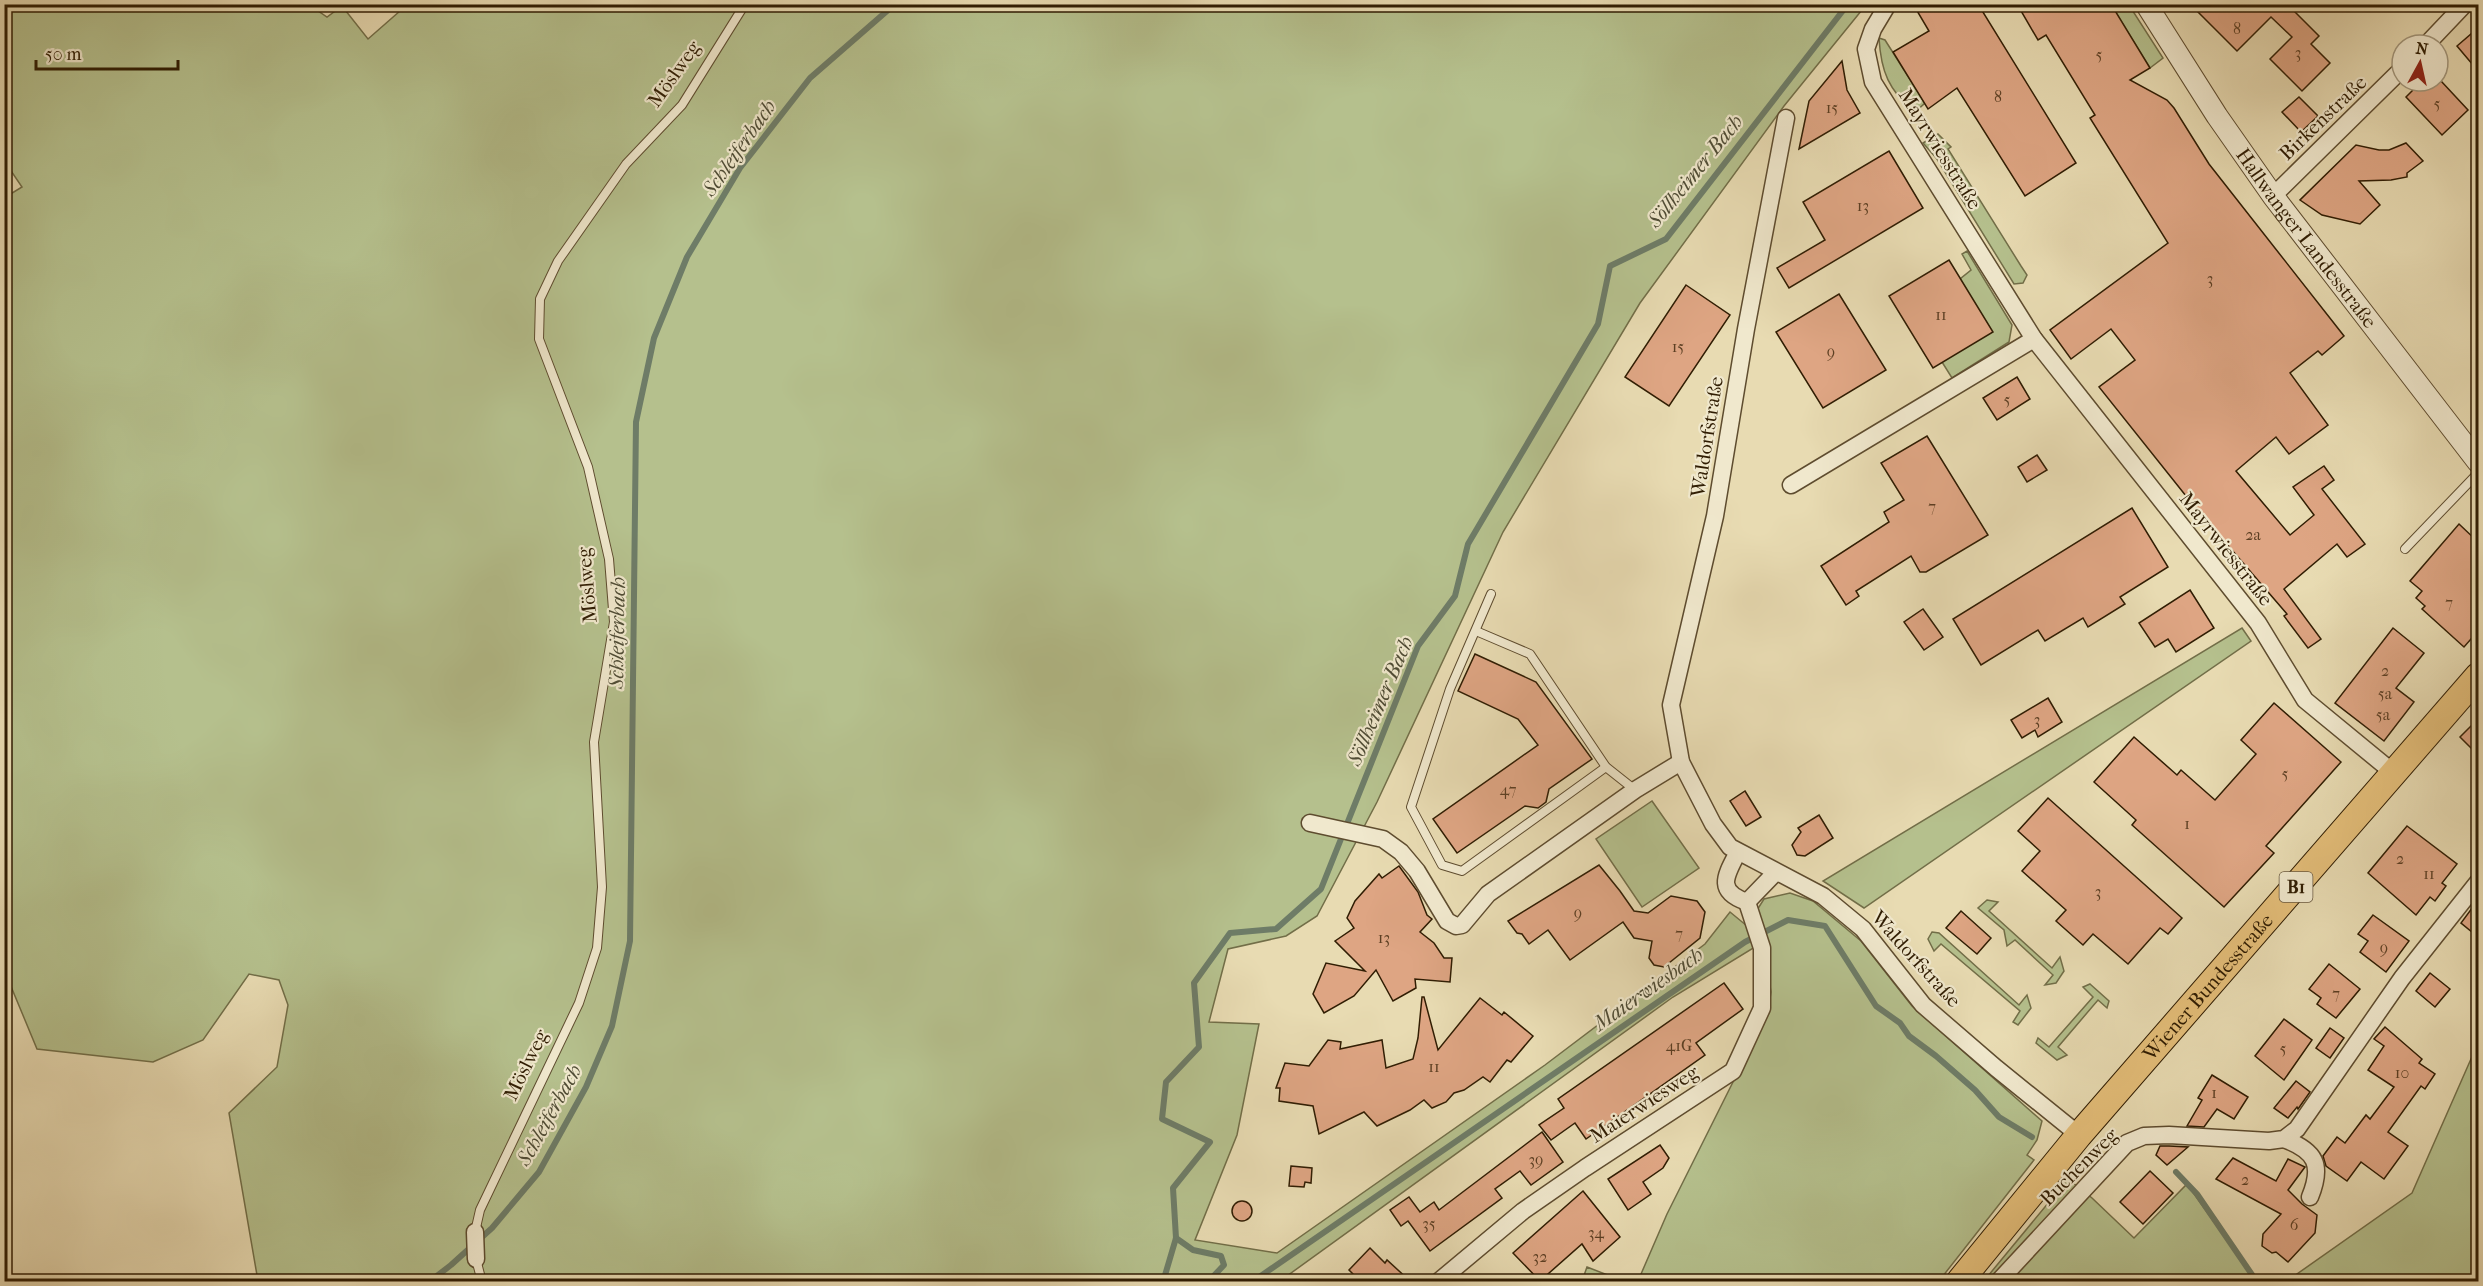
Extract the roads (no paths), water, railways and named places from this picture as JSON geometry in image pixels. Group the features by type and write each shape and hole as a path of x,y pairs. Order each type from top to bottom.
{"main road":[{"name":"Wiener Bundesstraße","path":"2079,1135 2478,676"},
{"name":"B1","path":"1959,1281 2079,1135"}],"street":[{"name":"Mayrwiesstraße","path":"1888,4 1873,29 1866,49 1873,82 2034,339 2258,623 2305,700 2395,774"},
{"name":"Hallwanger Landesstraße","path":"2146,4 2217,116 2273,196 2478,462"},
{"path":"2437,33 2465,4"},
{"name":"Birkenstraße","path":"2273,196 2390,81"},
{"name":"Waldorfstraße","path":"1786,118 1714,516 1671,705 1681,762 1713,824 1730,846 1823,896 1863,929 1923,1005 2079,1135"},
{"path":"1791,484 2034,339"},
{"path":"1316,824 1383,839 1401,852 1417,871 1447,921 1456,926 1462,925 1488,894 1635,790 1681,762"},
{"path":"1738,852 1727,873 1726,887 1733,897 1747,902 1776,872"},
{"path":"2284,1139 2297,1129 2402,978 2478,882"},
{"name":"Maierwiesweg","path":"1438,1281 1523,1211 1584,1168 1733,1071 1762,1008 1762,948 1747,902"},
{"name":"Buchenweg","path":"1998,1281 2127,1143 2144,1136 2169,1135 2269,1141 2284,1139 2301,1145 2311,1152 2318,1169 2317,1182 2310,1197"},
{"name":"Möslweg","path":"475,1232 476,1259"}],"lane":[{"name":"Möslweg","path":"475,1232 480,1210 579,1003 597,948 602,887 594,742 614,622 609,559 588,467 539,339 540,298 558,261 571,241 626,164 682,105 745,4"},
{"path":"2405,549 2478,473"},
{"path":"1491,594 1450,689 1411,807 1442,865 1462,871 1606,767"},
{"path":"1476,631 1530,654 1606,767 1635,790"},
{"name":"Möslweg","path":"476,1259 482,1281"}],"waterway":[{"name":"Schleiferbach","path":"429,1282 492,1228 539,1172 586,1087 612,1026 630,941 636,422 654,338 687,257 740,168 810,78 895,4"},
{"name":"Söllheimer Bach","path":"1163,1282 1176,1238 1173,1188 1210,1142 1162,1119 1166,1082 1199,1047 1194,983 1230,933 1276,929 1321,889 1418,646 1455,596 1468,544 1598,324 1610,266 1666,239 1848,4"},
{"name":"Maierwiesbach","path":"1252,1282 1745,942 1788,920 1825,926 1876,1006 1900,1023 1909,1036 1975,1090 1999,1117 2032,1137"},
{"path":"2176,1172 2197,1194 2257,1282"},
{"name":"Söllheimer Bach","path":"1176,1238 1193,1250 1221,1256 1224,1265 1208,1282"}]}
